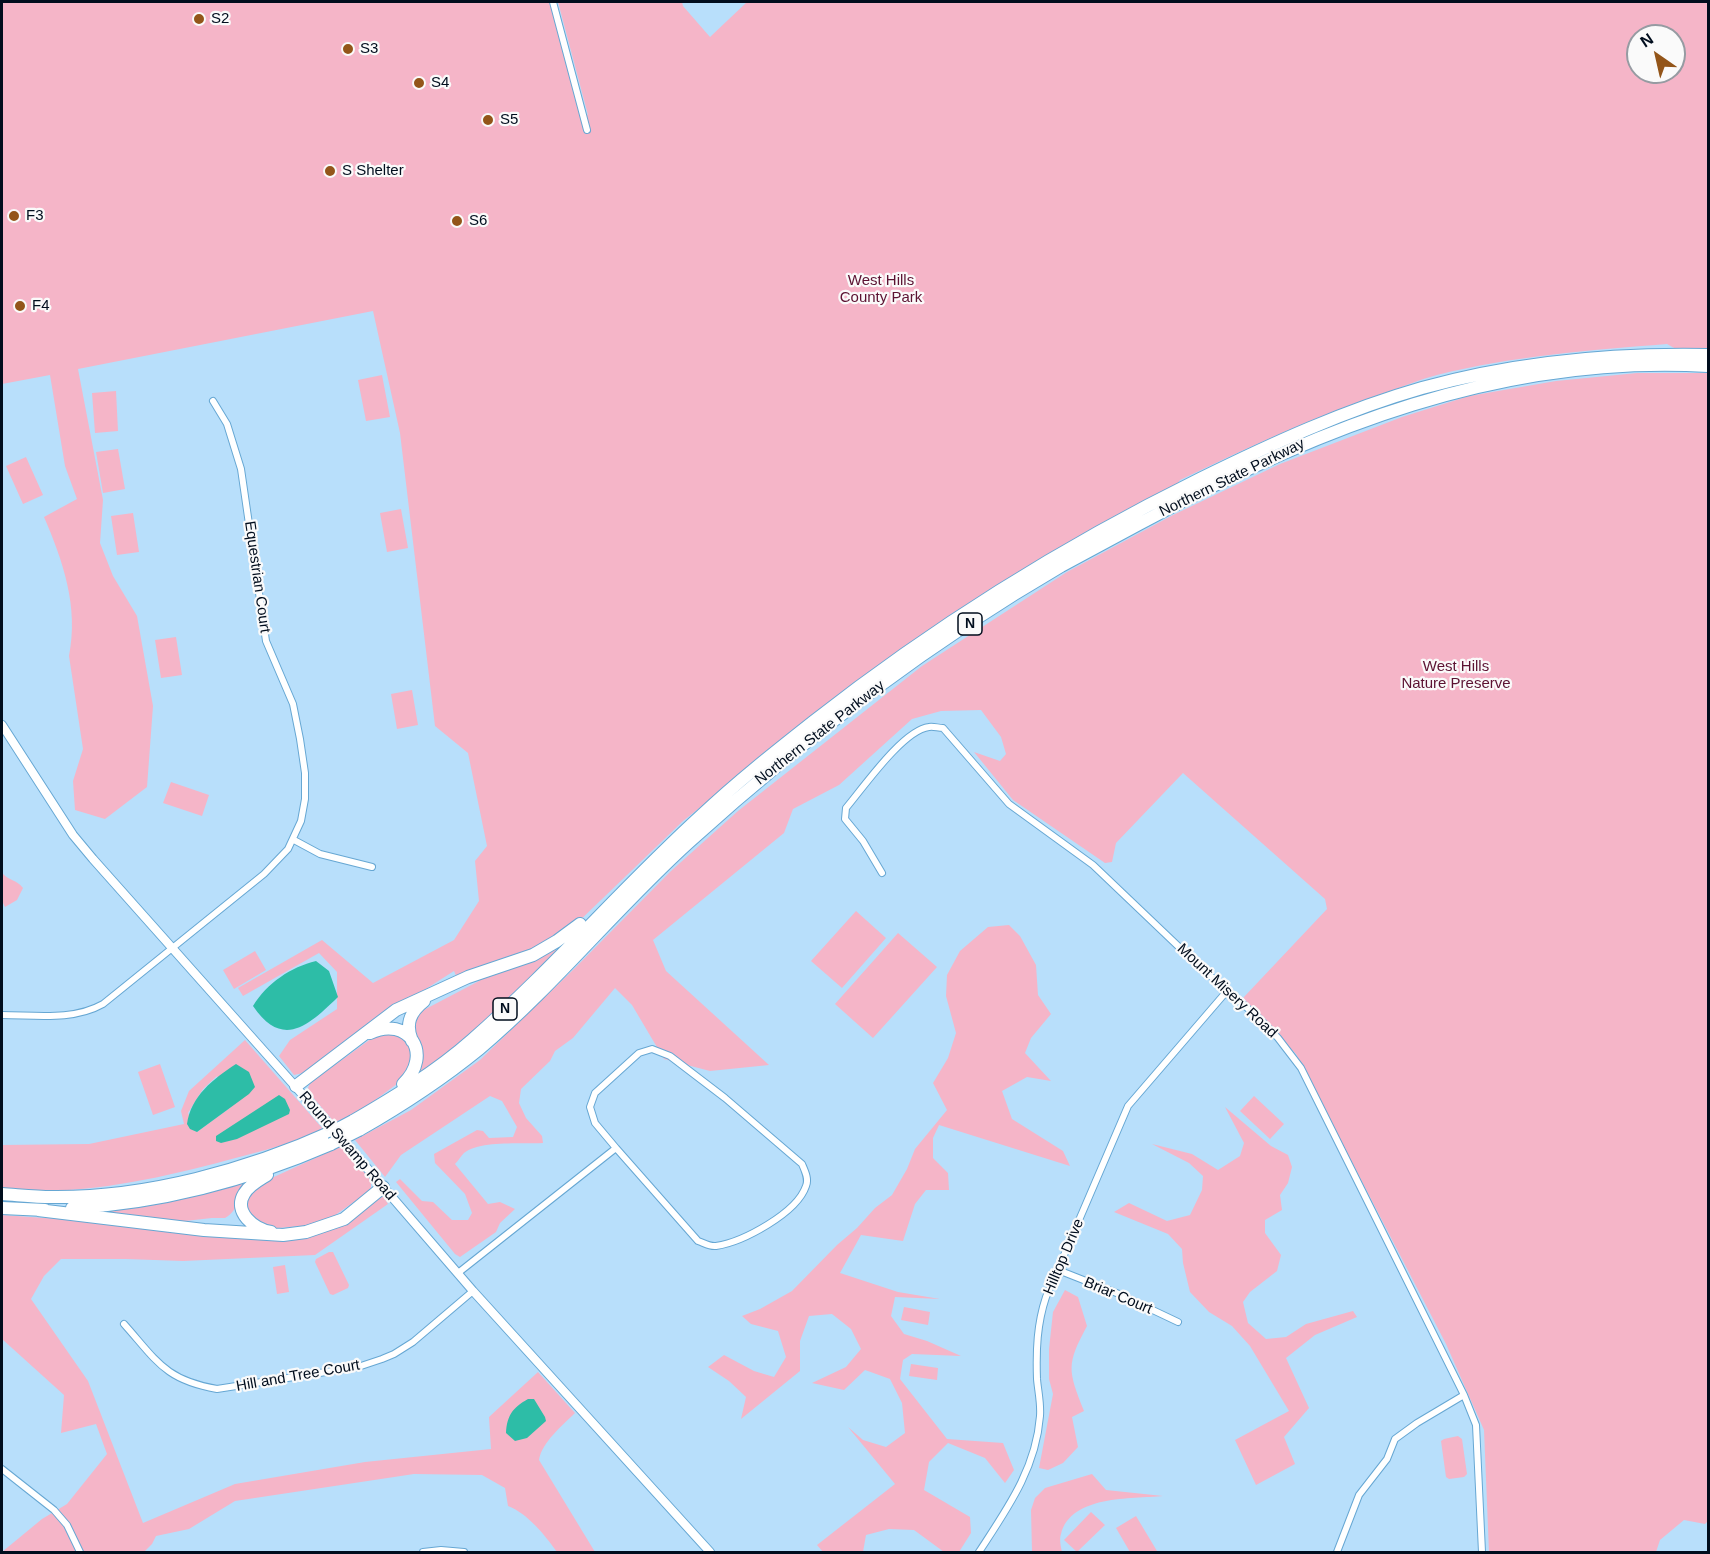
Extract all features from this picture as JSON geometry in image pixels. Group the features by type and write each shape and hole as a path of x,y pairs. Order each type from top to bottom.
{"highway":[{"name":"Northern State Parkway","path":"2,1208 38,1210 101,1207 153,1200 206,1189 289,1162 331,1144 356,1125 368,1112 425,1076 472,1040 523,993 638,875 731,789 900,657 980,603 1091,536 1230,464 1348,413 1386,399 1452,381 1518,366 1568,360 1613,356 1708,354"},
{"name":"Northern State Parkway","path":"2,1194 52,1197 112,1193 170,1185 228,1171 356,1125 404,1104 479,1049 520,1012 687,844 791,754 911,663 989,611 1062,566 1194,494 1279,454 1381,413 1492,383 1557,372 1621,366 1708,366"},
{"path":"296,1086 396,1010 441,988 546,948 584,921 638,875"},
{"path":"368,1112 413,1075 418,1056 409,1029 409,1020 412,1012 441,988"},
{"path":"354,1042 376,1030 389,1028 400,1030 412,1041"},
{"path":"289,1162 252,1184 243,1195 244,1215 260,1230 284,1232 323,1224 341,1216 383,1187"},
{"path":"38,1210 204,1230 283,1235 306,1232 344,1219 383,1187"}],"street":[{"path":"553,2 587,130"},
{"name":"Equestrian Court","path":"2,1015 70,1016 89,1013 103,1004 264,874 288,849 301,821 305,799 305,773 300,739 292,704 266,641 241,469 227,424 213,401"},
{"name":"Round Swamp Road","path":"2,725 73,835 296,1086 473,1291 710,1552"},
{"name":"Mount Misery Road","path":"882,873 863,841 845,819 846,808 901,742 929,726 943,728 1009,804 1093,865 1278,1038 1301,1068 1464,1395 1476,1425 1482,1552"},
{"path":"294,840 320,854 372,867"},
{"name":"Hilltop Drive","path":"979,1552 1020,1487 1032,1460 1040,1413 1037,1334 1046,1297 1128,1106 1227,991"},
{"path":"652,1049 670,1056 725,1098 802,1164 807,1174 806,1186 795,1202 775,1222 745,1237 713,1247 698,1241 616,1148 595,1123 590,1107 592,1100 595,1093 639,1053 652,1049"},
{"path":"458,1274 616,1148"},
{"name":"Briar Court","path":"1058,1270 1119,1294 1178,1322"},
{"name":"Hill and Tree Court","path":"124,1324 168,1372 197,1386 217,1389 358,1367 382,1359 413,1342 473,1291"},
{"path":"1337,1552 1359,1495 1387,1459 1395,1439 1464,1395"},
{"path":"2,1469 57,1513 67,1525 80,1552"},
{"path":"423,1552 441,1550 464,1552"}],"green space":[{"name":"West Hills County Park","path":"2,2 550,2 576,101 582,111 588,115 558,2 682,2 710,37 747,2 1708,2 1708,351 1676,349 1667,344 1609,349 1523,358 1437,375 1310,421 1180,480 1176,486 770,752 683,821 573,927 551,942 457,978 454,971 352,1036 303,1073 294,1075 279,1056 290,1040 337,1009 337,972 319,953 243,996 238,988 322,940 373,983 454,940 479,901 475,861 487,846 468,753 435,726 400,433 373,311 78,369 103,500 100,543 113,576 137,616 153,706 147,787 105,819 75,810 73,781 83,749 69,656 72,620 63,567 44,517 77,499 65,466 50,375 2,384"},
{"name":"West Hills Nature Preserve","path":"1637,373 1708,373 1708,1521 1705,1524 1684,1520 1660,1540 1656,1552 1489,1552 1484,1430 1446,1344 1296,1054 1243,998 1327,909 1325,899 1183,773 1116,843 1112,862 1105,863 1013,800 974,752 1000,761 1006,754 1001,737 981,710 941,711 912,719 839,785 793,809 784,833 653,940 666,971 769,1065 710,1071 664,1059 632,1005 615,988 573,1038 555,1051 550,1061 521,1089 519,1103 526,1118 542,1136 543,1143 480,1146 464,1153 455,1164 488,1204 500,1202 515,1209 500,1223 496,1232 460,1257 455,1254 396,1182 400,1179 422,1201 433,1202 452,1220 468,1220 472,1213 465,1194 435,1163 434,1154 477,1130 483,1131 489,1138 513,1137 517,1127 502,1101 490,1096 401,1155 385,1177 355,1140 411,1110 480,1060 671,871 738,811 922,666 1067,572 1173,515 1280,464 1402,417 1469,396 1556,381"},
{"path":"382,375 390,417 366,421 358,380"},
{"path":"116,391 118,431 95,433 92,393"},
{"path":"118,449 125,489 103,493 96,452"},
{"path":"26,457 43,495 23,504 6,466"},
{"path":"401,509 408,548 387,552 380,513"},
{"path":"133,513 139,552 117,555 111,516"},
{"path":"176,637 182,675 161,678 155,640"},
{"path":"412,690 418,725 397,729 391,694"},
{"path":"171,782 209,795 202,816 163,803"},
{"path":"2,873 23,888 17,900 5,907 2,901"},
{"path":"856,911 886,938 842,988 811,961"},
{"path":"1009,925 1020,936 1036,965 1038,995 1051,1014 1031,1038 1025,1053 1051,1081 1027,1077 1002,1091 1012,1119 1063,1151 1070,1166 939,1125 933,1138 933,1158 948,1173 949,1190 926,1190 915,1204 903,1241 861,1235 840,1273 898,1292 940,1299 895,1297 891,1316 904,1334 961,1356 912,1354 903,1360 900,1379 947,1439 1003,1443 1014,1470 1005,1483 985,1458 948,1443 929,1462 924,1490 970,1517 971,1533 959,1552 944,1552 914,1530 889,1529 866,1535 863,1552 823,1552 817,1545 895,1484 848,1427 863,1440 886,1447 905,1433 902,1403 890,1379 865,1370 844,1390 812,1383 846,1367 861,1349 851,1329 832,1314 809,1316 800,1341 800,1371 741,1419 746,1397 729,1381 708,1367 724,1355 754,1371 774,1377 786,1357 778,1331 751,1324 742,1316 792,1291 875,1208 892,1195 915,1149 947,1110 933,1083 948,1058 956,1033 946,996 947,975 960,951 988,927"},
{"path":"898,933 937,967 873,1038 835,1004"},
{"path":"556,948 556,951 491,1016 420,1074 414,1043 414,1025 418,1013 479,981 487,973"},
{"path":"255,951 266,970 234,989 223,970"},
{"path":"392,1031 407,1038 415,1062 401,1081 363,1109 335,1123 309,1093 310,1083 379,1033"},
{"path":"245,1040 323,1129 265,1150 144,1180 59,1191 2,1190 2,1145 89,1144 184,1124 181,1111 189,1091","holes":["217,1076 231,1107 197,1132 188,1113 203,1089"]},
{"path":"160,1064 175,1107 153,1115 138,1072"},
{"path":"1254,1096 1284,1124 1270,1139 1240,1111"},
{"path":"1225,1107 1271,1146 1288,1155 1292,1167 1288,1183 1280,1195 1282,1210 1265,1220 1265,1233 1281,1255 1277,1271 1250,1292 1243,1302 1248,1323 1266,1339 1286,1337 1306,1324 1353,1311 1357,1317 1315,1335 1286,1358 1309,1408 1284,1437 1295,1464 1256,1485 1235,1440 1289,1411 1250,1346 1232,1326 1209,1312 1190,1292 1182,1249 1168,1234 1114,1212 1129,1203 1167,1221 1190,1215 1202,1190 1203,1176 1189,1163 1152,1144 1192,1154 1218,1170 1240,1156 1244,1143"},
{"path":"342,1146 371,1180 371,1190 331,1218 312,1225 267,1229 256,1223 247,1209 247,1200 254,1186"},
{"path":"249,1181 236,1207 225,1218 167,1223 104,1214 196,1196"},
{"path":"378,1197 384,1197 388,1204 315,1255 183,1261 61,1259 44,1276 31,1299 88,1381 143,1523 235,1484 365,1462 491,1449 489,1417 538,1372 575,1413 548,1441 539,1460 595,1552 557,1552 529,1519 508,1506 505,1488 482,1475 414,1474 235,1501 189,1529 156,1536 144,1552 2,1552 42,1519 67,1504 107,1454 96,1424 61,1433 64,1395 2,1339 2,1215 304,1236"},
{"path":"333,1252 349,1285 348,1288 333,1295 330,1294 315,1262 316,1259"},
{"path":"285,1265 289,1292 277,1294 273,1267"},
{"path":"1065,1290 1078,1297 1087,1326 1075,1350 1072,1368 1072,1376 1084,1411 1072,1417 1078,1447 1063,1463 1048,1470 1039,1468 1053,1394 1049,1379 1049,1349 1053,1312"},
{"path":"904,1307 930,1312 928,1325 901,1320"},
{"path":"911,1364 938,1368 937,1380 909,1376"},
{"path":"1458,1436 1462,1439 1467,1474 1464,1477 1449,1479 1446,1477 1441,1441"},
{"path":"1092,1474 1106,1490 1163,1496 1119,1499 1089,1506 1077,1512 1067,1521 1060,1536 1062,1552 1032,1552 1031,1510 1035,1498 1045,1488"},
{"path":"1091,1512 1105,1525 1077,1552 1064,1540"},
{"path":"1136,1516 1157,1551 1130,1552 1116,1528"}],"shaded area":[{"path":"316,961 329,971 338,997 317,1016 296,1028 285,1030 275,1027 264,1019 253,1006 265,990 280,977 298,967"},
{"path":"236,1064 249,1072 255,1087 249,1094 197,1132 190,1129 187,1124 189,1114 198,1097 211,1082"},
{"path":"279,1095 285,1099 290,1110 289,1114 237,1139 221,1143 216,1141 216,1136"},
{"path":"528,1399 534,1399 546,1421 527,1438 515,1441 506,1433 508,1422 514,1409"}],"place":[{"name":"S2","path":"199,19"},
{"name":"S3","path":"348,49"},
{"name":"S4","path":"419,83"},
{"name":"S5","path":"488,120"},
{"name":"S Shelter","path":"330,171"},
{"name":"F3","path":"14,216"},
{"name":"S6","path":"457,221"},
{"name":"F4","path":"20,306"}]}
